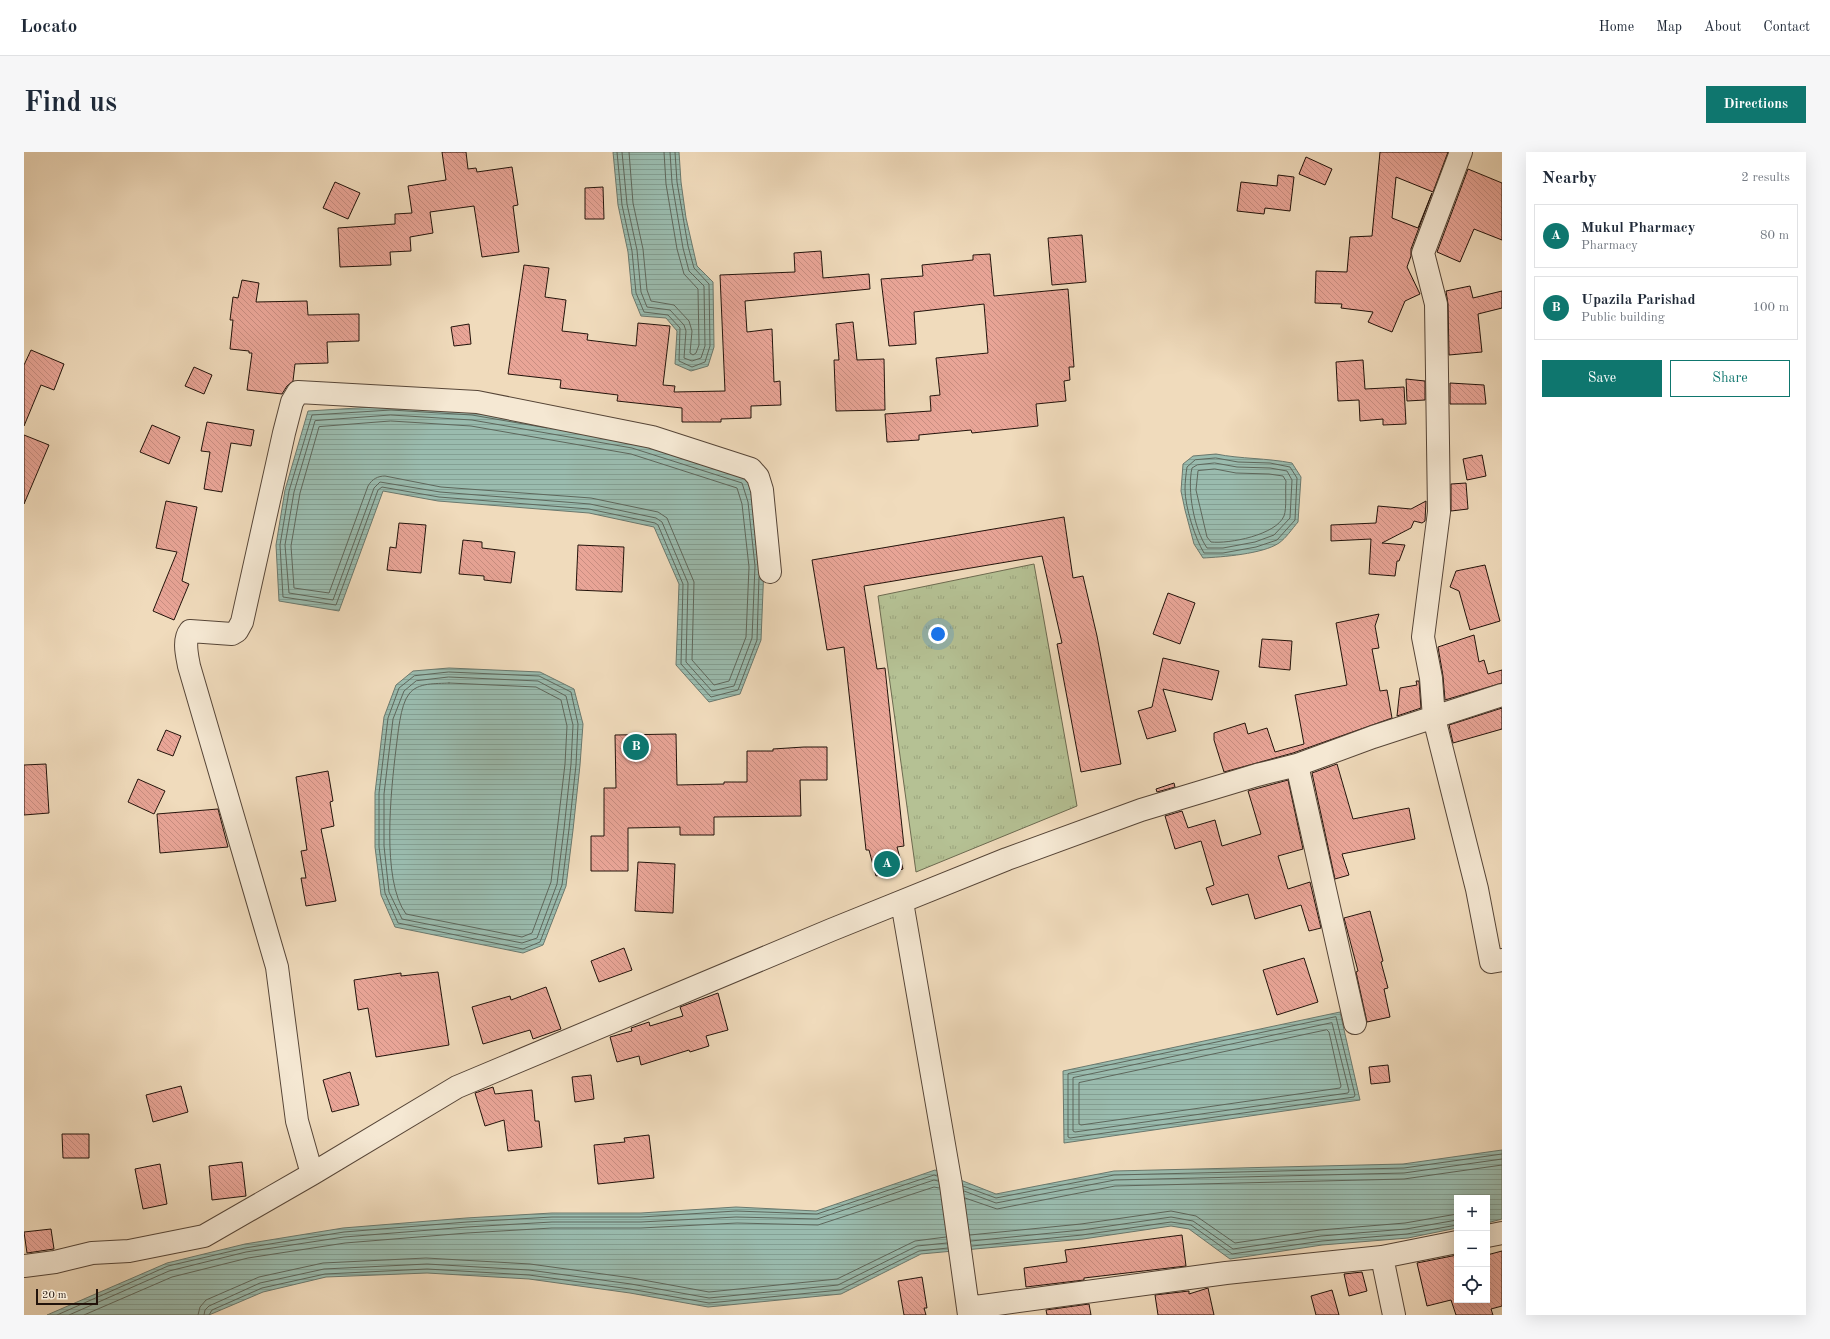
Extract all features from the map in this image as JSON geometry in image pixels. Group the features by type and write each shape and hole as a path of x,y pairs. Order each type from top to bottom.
{"street":[{"path":"1461,152 1423,253 1436,304 1439,512 1423,637 1431,678 1434,718 1477,889 1491,962 1502,960"},
{"path":"312,1174 297,1121 277,967 191,674 186,645 186,636 190,631 232,634 237,631 242,622 284,433 292,402 298,392 477,402 652,437 751,469 758,477 762,490 770,572"},
{"path":"24,1266 55,1262 92,1253 129,1251 204,1236 457,1088 902,902 1007,859 1141,810 1257,775 1297,765 1373,737 1502,695"},
{"path":"1297,765 1355,1023"},
{"path":"902,902 952,1185 968,1311 1226,1273 1382,1257 1454,1243"},
{"path":"1490,1235 1502,1233"},
{"path":"1382,1257 1394,1315"}],"green space":[{"path":"1034,564 1077,806 916,872 878,596"}],"water":[{"path":"613,152 679,152 686,218 697,266 713,282 714,347 708,366 691,371 675,364 677,331 666,318 641,316 632,294 628,252 618,205"},
{"path":"390,406 473,411 634,439 749,476 764,566 761,640 740,694 709,702 676,665 679,584 654,527 589,513 438,501 383,491 339,611 279,601 276,545 285,490 308,411"},
{"path":"1216,454 1292,463 1301,477 1298,522 1287,536 1279,543 1272,547 1253,552 1231,556 1203,558 1194,544 1185,510 1181,491 1183,464 1193,456"},
{"path":"449,668 540,672 574,689 583,724 580,765 566,886 543,945 523,953 395,927 381,895 375,847 375,793 384,717 396,685 413,671"},
{"path":"1340,1012 1360,1100 1064,1143 1063,1071"},
{"path":"1502,1150 1502,1219 1490,1222 1490,1195 1454,1195 1454,1229 1408,1238 1322,1245 1230,1259 1189,1229 1171,1226 1083,1239 921,1254 841,1294 708,1307 630,1293 529,1279 427,1273 326,1277 263,1292 209,1315 47,1315 167,1263 245,1244 343,1228 552,1213 641,1213 736,1207 816,1211 935,1170 996,1194 1114,1171 1403,1164"}],"building":[{"path":"442,152 466,152 468,169 476,168 477,172 512,167 518,205 513,206 519,252 482,257 474,206 430,212 433,233 410,237 411,251 390,252 391,265 340,267 338,228 395,224 395,214 412,213 408,186 446,180"},
{"path":"1380,152 1448,152 1433,192 1396,177 1392,218 1418,228 1432,193 1411,249 1411,256 1407,267 1420,294 1405,301 1392,332 1368,322 1373,312 1341,308 1342,304 1315,303 1316,271 1347,272 1350,237 1372,236"},
{"path":"1306,157 1332,169 1325,185 1299,174"},
{"path":"1468,169 1502,183 1502,240 1474,229 1460,262 1437,252"},
{"path":"1278,175 1294,177 1290,211 1265,208 1264,214 1237,211 1241,182 1277,186"},
{"path":"335,182 360,193 348,219 323,208"},
{"path":"603,187 604,219 585,219 585,188"},
{"path":"1082,235 1086,282 1052,285 1048,238"},
{"path":"821,251 823,278 869,274 870,289 745,301 747,332 772,329 774,382 780,381 781,405 751,406 751,418 721,419 721,422 682,422 682,408 617,401 618,395 560,388 561,380 508,374 524,265 549,268 545,297 566,300 562,331 588,334 587,340 636,346 638,323 670,326 663,385 675,386 674,392 725,391 720,275 795,272 794,253"},
{"path":"990,254 994,296 1068,289 1074,367 1069,367 1070,380 1064,381 1066,401 1036,404 1038,426 972,433 971,430 919,435 919,440 887,442 885,414 931,411 930,396 940,395 936,358 988,353 984,304 914,312 916,344 889,346 881,279 923,276 922,265 973,260 973,255"},
{"path":"242,280 259,283 256,302 307,301 308,315 359,314 359,341 327,342 328,363 295,364 293,381 287,386 282,394 247,390 252,353 249,353 249,351 230,349 233,320 230,320 233,297 238,298"},
{"path":"1470,286 1473,298 1502,291 1502,308 1478,314 1482,352 1449,355 1448,304 1446,291"},
{"path":"853,322 857,360 884,359 885,410 836,411 834,360 839,360 836,324"},
{"path":"469,324 471,344 454,346 451,327"},
{"path":"31,350 64,364 54,390 41,385 24,426 24,365"},
{"path":"1363,360 1365,389 1404,387 1406,424 1383,425 1383,419 1360,421 1359,400 1338,401 1336,362"},
{"path":"194,367 212,375 204,394 185,386"},
{"path":"1406,379 1425,381 1425,400 1407,401"},
{"path":"1450,383 1484,385 1486,404 1450,404"},
{"path":"207,422 254,430 251,446 231,443 222,492 204,489 210,452 201,451"},
{"path":"152,425 180,437 169,464 140,452"},
{"path":"24,435 49,445 24,504"},
{"path":"1482,455 1486,476 1467,480 1463,459"},
{"path":"1466,483 1468,509 1451,511 1451,484"},
{"path":"166,501 197,507 182,581 189,584 174,620 153,611 177,552 156,548"},
{"path":"1426,501 1425,521 1422,523 1414,521 1411,528 1382,543 1405,545 1399,561 1397,561 1395,576 1369,574 1371,539 1331,541 1331,525 1376,523 1378,506 1411,509"},
{"path":"1064,517 1073,578 1083,576 1097,636 1121,764 1081,772 1057,644 1062,643 1042,556 864,586 877,669 885,668 904,846 897,847 903,869 876,876 869,850 866,850 844,647 827,650 812,560"},
{"path":"399,523 426,525 421,573 387,570 390,547 396,548"},
{"path":"463,540 482,542 482,548 515,552 511,583 484,580 484,576 459,574"},
{"path":"578,545 624,547 622,592 576,590"},
{"path":"1485,565 1500,621 1470,630 1459,591 1450,587 1456,571"},
{"path":"1168,593 1195,603 1180,644 1153,634"},
{"path":"1379,614 1375,626 1379,648 1372,649 1380,691 1387,690 1392,718 1293,753 1224,772 1214,740 1214,733 1245,723 1248,734 1267,728 1275,752 1304,744 1295,695 1347,685 1336,623"},
{"path":"1474,635 1479,662 1484,660 1488,674 1502,670 1502,683 1445,700 1438,647"},
{"path":"1262,639 1292,641 1290,670 1259,667"},
{"path":"1163,658 1219,671 1212,700 1163,689 1176,731 1147,739 1138,711 1152,707"},
{"path":"1416,681 1419,681 1421,708 1397,716 1400,688 1417,685"},
{"path":"1502,708 1502,729 1453,743 1449,725"},
{"path":"166,730 181,736 173,756 157,750"},
{"path":"676,734 677,785 747,782 747,751 773,751 773,749 804,747 827,747 827,780 800,780 801,816 714,817 714,835 680,835 680,827 628,828 628,871 591,871 591,836 604,836 604,788 616,788 615,735"},
{"path":"46,764 49,813 24,815 24,765"},
{"path":"1337,764 1353,819 1409,808 1415,839 1342,854 1349,875 1335,879 1312,773"},
{"path":"328,771 333,801 330,802 334,826 321,829 336,901 306,906 301,878 306,878 301,851 307,850 296,777"},
{"path":"138,779 165,791 154,814 128,802"},
{"path":"1288,780 1303,849 1278,856 1288,889 1310,882 1321,928 1309,931 1301,905 1255,919 1248,894 1212,905 1206,888 1214,885 1201,841 1175,849 1165,816 1182,811 1188,828 1215,820 1222,846 1261,834 1248,791"},
{"path":"1174,783 1175,787 1157,792 1156,789"},
{"path":"218,809 228,847 160,853 157,814"},
{"path":"638,862 675,864 673,913 635,911"},
{"path":"1370,911 1383,961 1381,962 1388,988 1384,989 1390,1017 1367,1022 1356,972 1358,971 1344,918"},
{"path":"624,948 632,970 599,982 591,961"},
{"path":"1304,958 1318,1002 1277,1015 1263,970"},
{"path":"438,972 449,1045 376,1057 368,1008 358,1010 354,980 401,973 401,976"},
{"path":"546,987 561,1029 533,1039 530,1030 483,1044 472,1007 510,996 511,1000"},
{"path":"718,993 728,1030 706,1036 709,1046 690,1052 689,1050 641,1065 639,1056 617,1062 610,1037 632,1031 631,1028 649,1022 650,1026 683,1016 680,1007"},
{"path":"1388,1065 1390,1082 1371,1084 1369,1067"},
{"path":"350,1072 359,1105 332,1112 323,1080"},
{"path":"591,1075 594,1099 575,1102 572,1077"},
{"path":"181,1086 188,1112 153,1122 146,1095"},
{"path":"493,1087 495,1094 532,1090 535,1121 539,1121 542,1147 508,1151 504,1120 485,1126 475,1093"},
{"path":"62,1134 89,1134 89,1158 63,1158"},
{"path":"649,1135 654,1178 598,1184 594,1145 625,1142 624,1138"},
{"path":"242,1162 246,1196 212,1200 209,1166"},
{"path":"160,1164 167,1204 143,1209 135,1169"},
{"path":"51,1229 54,1249 27,1253 24,1232"},
{"path":"1182,1235 1186,1266 1084,1278 1084,1280 1026,1287 1024,1268 1067,1262 1065,1250"},
{"path":"1502,1251 1502,1306 1491,1309 1493,1315 1456,1315 1451,1300 1427,1306 1417,1263 1454,1256 1454,1303 1490,1303 1490,1254"},
{"path":"1362,1272 1367,1291 1349,1296 1344,1274"},
{"path":"922,1277 927,1308 924,1308 926,1315 904,1315 898,1281"},
{"path":"1208,1288 1214,1315 1158,1315 1155,1295 1189,1291 1189,1294"},
{"path":"1332,1290 1339,1315 1316,1315 1311,1296"},
{"path":"1089,1304 1091,1315 1047,1315 1046,1310"}],"place":[{"name":"Upazila Parishad","path":"636,747"},
{"name":"Mukul Pharmacy","path":"887,864"}]}
